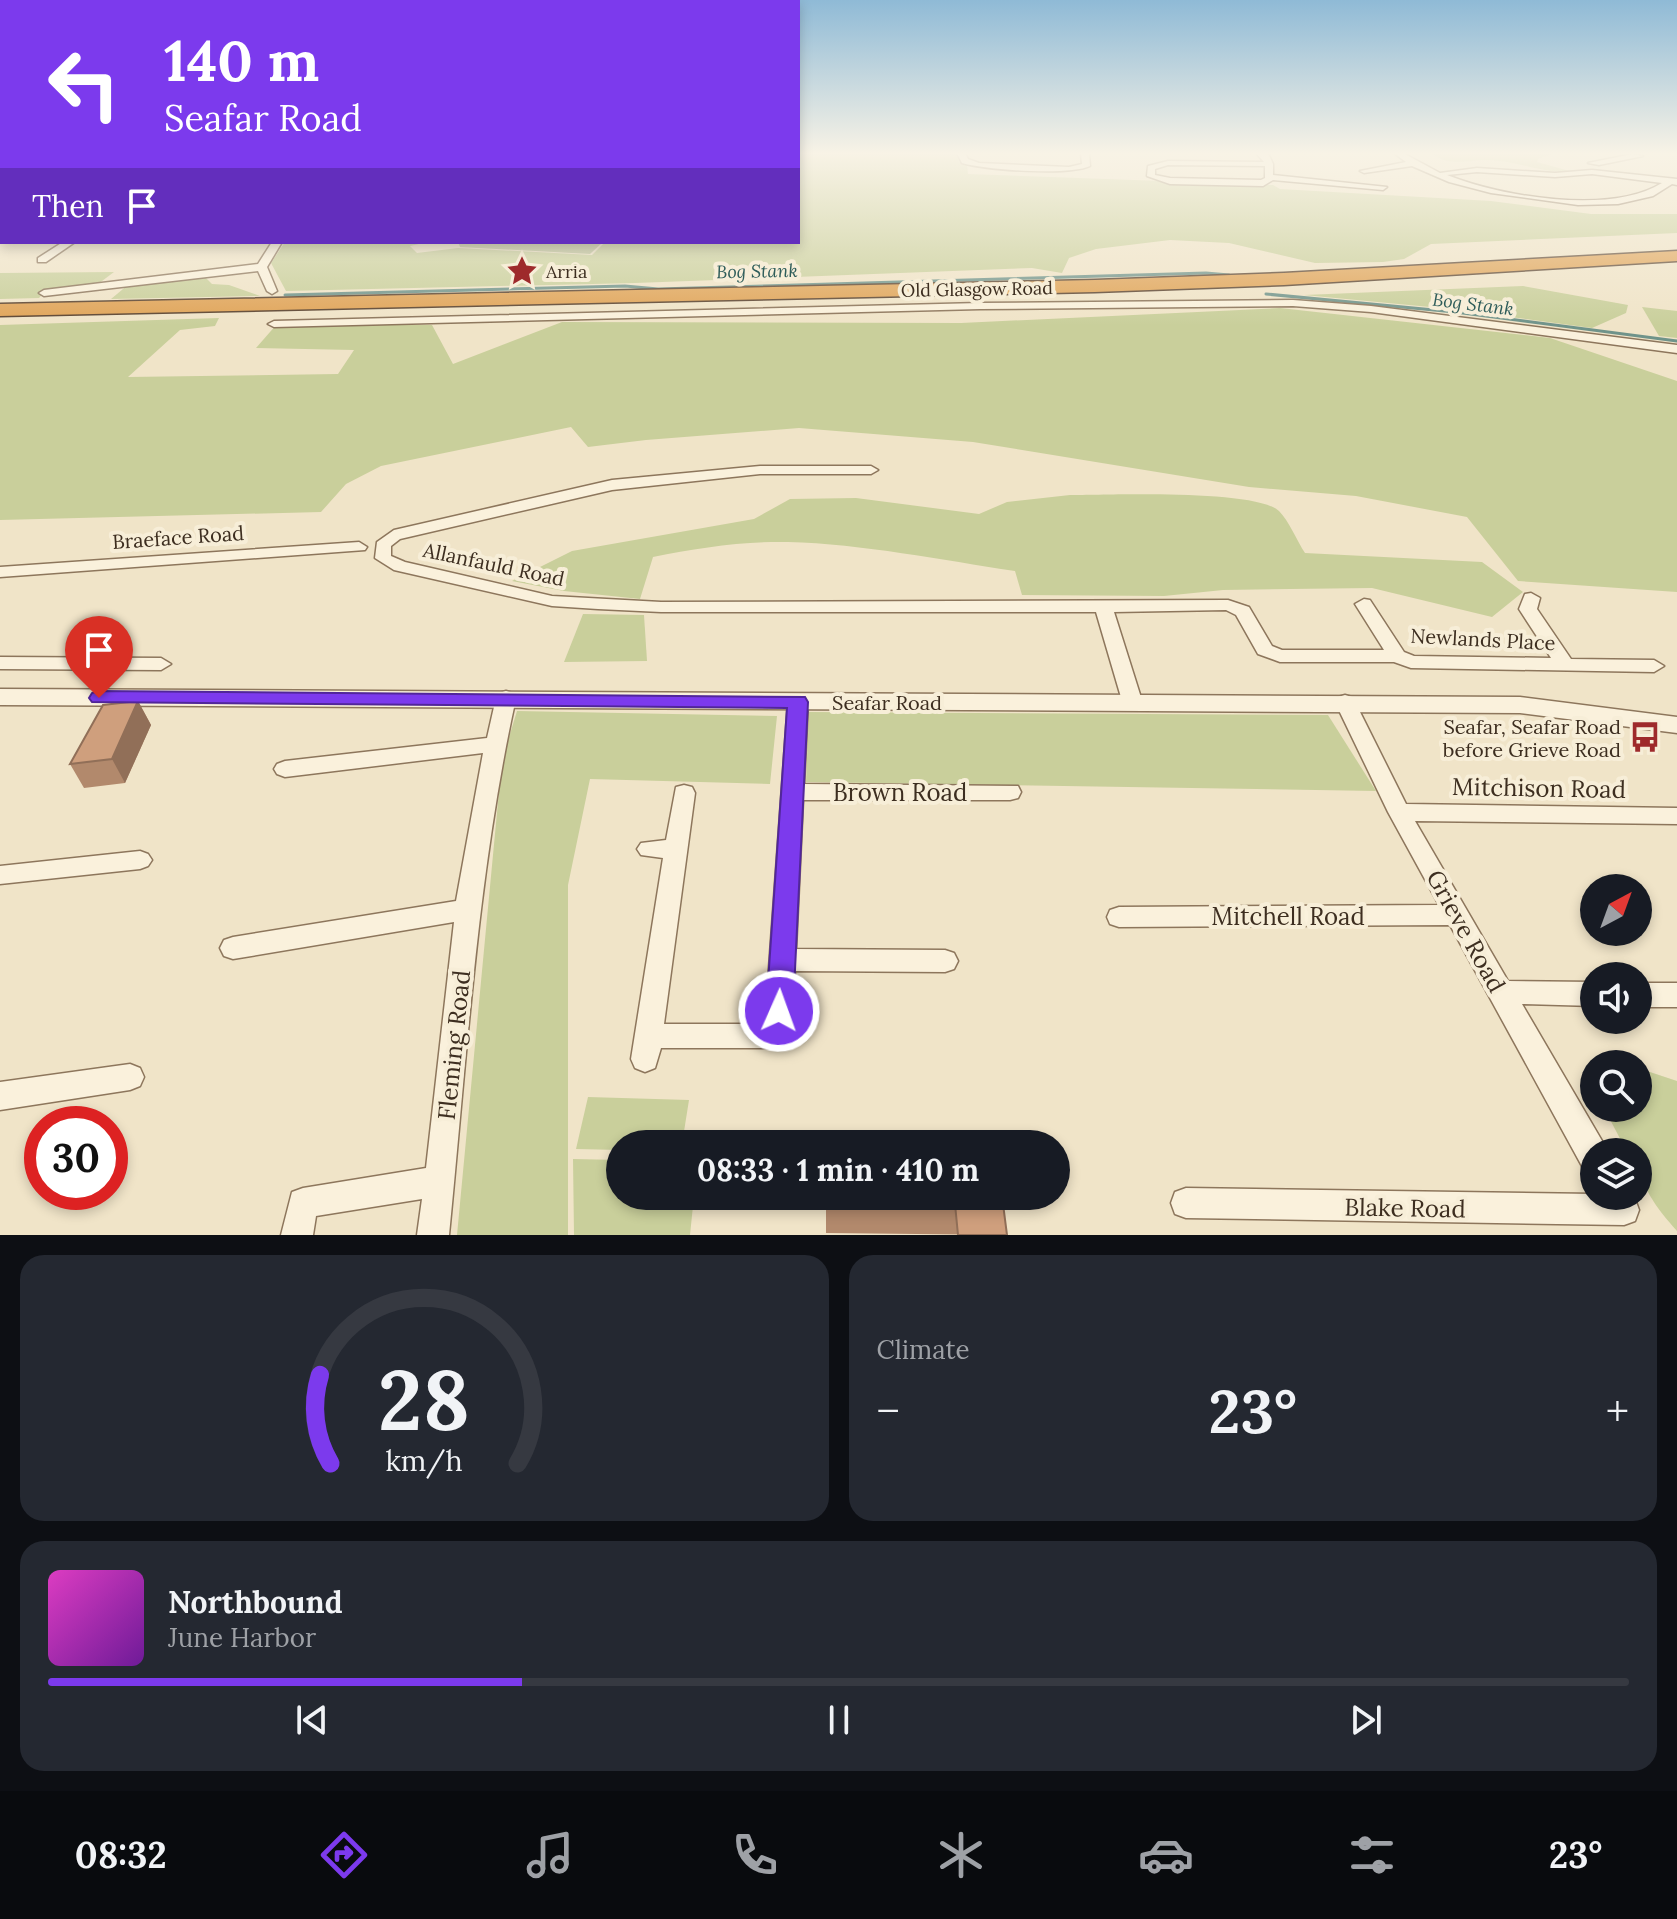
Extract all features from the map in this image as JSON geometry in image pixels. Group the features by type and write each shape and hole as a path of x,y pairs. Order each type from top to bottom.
{"highway":[{"path":"0,310 1095,286 1284,279 1677,256"},
{"path":"0,319 1124,293 1450,279 1677,265"}],"street":[{"path":"42,260 67,244"},
{"path":"262,267 276,244"},
{"path":"262,267 272,291"},
{"path":"44,293 262,267"},
{"name":"Old Glasgow Road","path":"274,324 980,306 1293,303 1385,311 1677,349"},
{"name":"Allanfauld Road","path":"871,470 752,470 612,485 394,535 383,545 383,558 400,566 552,601 661,607 1103,607"},
{"name":"Braeface Road","path":"0,572 359,547"},
{"name":"Newlands Place","path":"1531,598 1528,609 1566,666"},
{"name":"Newlands Place","path":"1364,604 1397,656"},
{"name":"Newlands Place","path":"1103,607 1228,605 1243,611 1265,650 1280,656 1397,656 1411,662 1654,666"},
{"path":"1103,607 1133,704"},
{"path":"0,663 161,664"},
{"name":"Seafar Road","path":"3,701 506,698 1133,704 1345,702 1520,705 1677,725"},
{"name":"Fleming Road","path":"433,1235 469,909 495,744 506,698"},
{"path":"684,793 647,1047 778,1036 798,702"},
{"name":"Grieve Road","path":"1345,702 1399,812 1583,1138"},
{"path":"285,769 495,744"},
{"name":"Brown Road","path":"791,792 1010,792"},
{"name":"Mitchison Road","path":"1399,812 1677,816"},
{"path":"649,849 676,849"},
{"path":"0,875 140,860"},
{"path":"233,948 469,909"},
{"name":"Mitchell Road","path":"1119,917 1457,915"},
{"path":"781,960 945,961"},
{"path":"1501,992 1580,994"},
{"path":"1652,995 1677,995"},
{"path":"0,1096 130,1077"},
{"path":"297,1235 303,1203 440,1181"},
{"name":"Blake Road","path":"1186,1203 1580,1203"}],"green space":[{"path":"800,211 1565,211 1591,214 1677,214 1677,233 1431,244 1404,259 1383,262 1315,263 1229,243 1170,240 1096,249 1069,258 1062,273 1032,268 635,283 286,291 271,263 284,244 419,244 410,246 417,253 458,248 592,255 603,244 800,244"},
{"path":"459,244 601,244 590,254 460,247"},
{"path":"114,272 98,284 46,290 39,298 0,299 0,273"},
{"path":"204,276 212,284 229,285 260,296 111,299 129,284"},
{"path":"1523,286 1628,305 1626,313 1592,328 1451,309 1304,295"},
{"path":"1642,307 1677,311 1677,338 1659,336"},
{"path":"1280,308 1550,338 1677,381 1677,592 1518,581 1467,517 1356,496 1249,487 973,442 799,428 588,447 571,427 381,466 346,484 321,512 0,520 0,325 219,318 215,326 180,330 128,377 338,374 354,350 256,348 277,324 432,325 453,364 562,322 961,323"},
{"path":"1070,495 1180,495 1242,499 1279,511 1305,553 1482,562 1523,592 1492,617 1372,588 1223,590 1164,596 1022,595 1015,571 873,549 788,542 720,546 653,557 640,599 564,591 512,581 572,551 754,519 790,499 856,498 979,514 1007,502"},
{"path":"583,614 644,615 647,661 564,662"},
{"path":"517,711 777,716 770,784 590,779 568,885 568,1235 457,1235 502,760"},
{"path":"809,712 1328,715 1376,791 806,782"},
{"path":"1652,1073 1677,1081 1677,1231 1652,1198 1652,1138 1620,1138 1611,1122 1652,1122"},
{"path":"588,1097 689,1100 684,1130 606,1130 606,1150 576,1149"},
{"path":"573,1159 606,1160 606,1210 693,1210 690,1235 574,1235"}],"building":[{"path":"138,701 112,759 70,764 103,705"},
{"path":"956,1210 1004,1210 1007,1235 958,1235"}],"waterway":[{"name":"Bog Stank","path":"285,295 625,286 658,289 1206,273 1229,275"},
{"name":"Bog Stank","path":"1266,294 1455,312 1677,341"}],"place":[{"name":"Arria","path":"522,271"},
{"name":"Seafar, Seafar Road before Grieve Road","path":"1645,737"}],"route":[{"path":"99,698 798,702 779,1011"}]}
